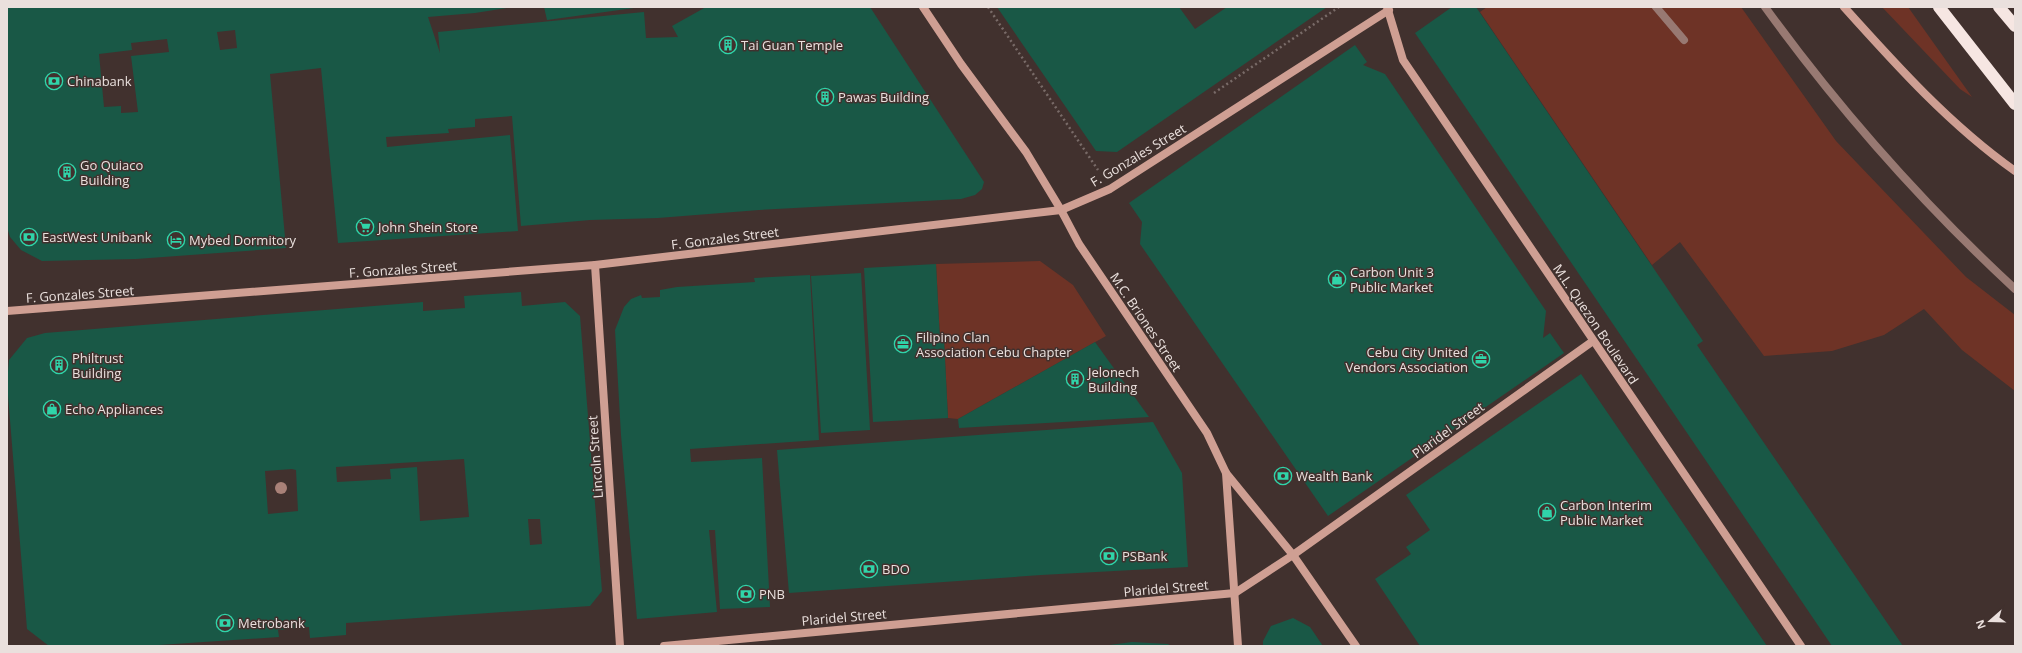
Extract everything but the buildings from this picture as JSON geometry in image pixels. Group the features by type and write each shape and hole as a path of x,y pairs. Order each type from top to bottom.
{"highway":[{"path":"1939,7 2015,104"},
{"path":"1999,7 2015,26"}],"street":[{"name":"M.C. Briones Street","path":"923,7 961,64 1026,152 1061,210 1079,244 1207,432 1226,473 1293,555 1356,646"},
{"path":"1844,7 1927,97 1984,149 2015,171"},
{"name":"F. Gonzales Street","path":"7,312 595,266 1061,210 1110,189 1390,8"},
{"name":"M.L. Quezon Boulevard","path":"1390,8 1403,60 1801,646"},
{"name":"Lincoln Street","path":"595,266 620,646"},
{"name":"Plaridel Street","path":"664,646 1235,593 1293,555 1593,341"},
{"path":"1226,473 1238,646"}],"lane":[{"path":"1656,7 1684,40"},
{"path":"1765,7 1808,66 1890,163 1960,238 2015,289"}],"path":[{"path":"988,7 1100,173"},
{"path":"1209,97 1339,7"}],"shaded area":[{"path":"1487,7 1741,7 1836,141 1966,277 2015,315 2015,391 1962,350 1924,309 1884,335 1832,351 1764,356 1680,242 1652,265 1480,12"},
{"path":"1882,7 1908,7 1972,97 1960,89"},
{"path":"1040,261 1073,285 1106,336 958,419 948,418 944,340 940,340 936,264"}],"place":[{"name":"Tai Guan Temple","path":"728,45"},
{"name":"Chinabank","path":"54,81"},
{"name":"Pawas Building","path":"825,97"},
{"name":"Go Quiaco Building","path":"67,172"},
{"name":"John Shein Store","path":"365,227"},
{"name":"EastWest Unibank","path":"29,237"},
{"name":"Mybed Dormitory","path":"176,240"},
{"name":"Carbon Unit 3 Public Market","path":"1337,279"},
{"name":"Filipino Clan Association Cebu Chapter","path":"903,344"},
{"name":"Cebu City United Vendors Association","path":"1481,359"},
{"name":"Philtrust Building","path":"59,365"},
{"name":"Jelonech Building","path":"1075,379"},
{"name":"Echo Appliances","path":"52,409"},
{"name":"Wealth Bank","path":"1283,476"},
{"name":"Carbon Interim Public Market","path":"1547,512"},
{"name":"PSBank","path":"1109,556"},
{"name":"BDO","path":"869,569"},
{"name":"PNB","path":"746,594"},
{"name":"Metrobank","path":"225,623"}]}
